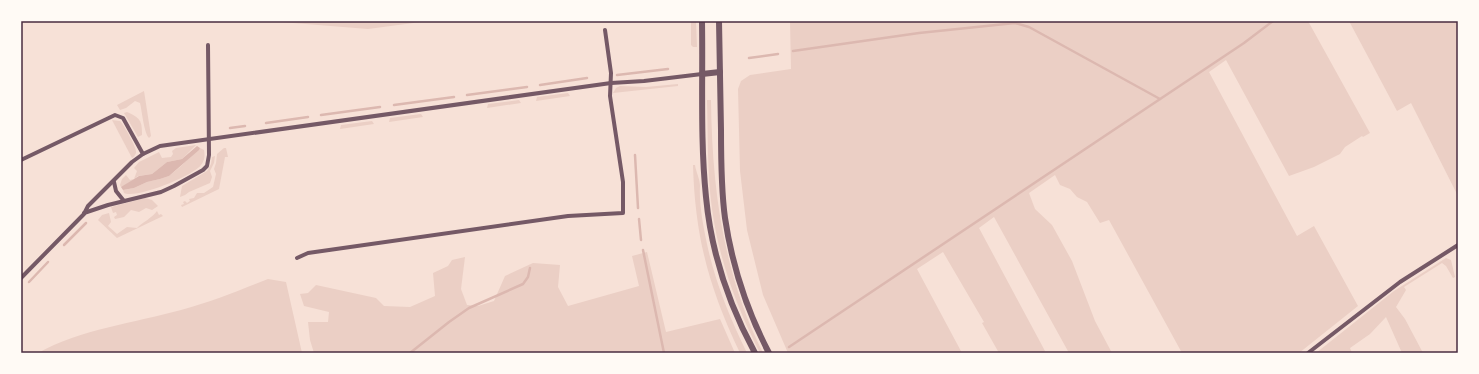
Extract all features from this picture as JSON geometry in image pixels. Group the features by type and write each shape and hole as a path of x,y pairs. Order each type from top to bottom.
{"street":[{"path":"702,21 704,175 706,198 718,262 731,302 755,353"},
{"path":"719,21 722,178 725,218 733,259 744,297 769,353"},
{"path":"298,258 308,253 568,216 623,213 622,182 610,96 611,73 605,30"},
{"path":"84,214 108,205 161,192 184,181 207,166 209,140 208,44"},
{"path":"21,278 84,214 88,206 114,182 132,162 143,154 160,146 611,83 644,81 720,72"},
{"path":"21,160 115,115 123,118 143,154"},
{"path":"114,182 116,191 124,201"},
{"path":"1308,353 1400,282 1458,245"}],"shaded area":[{"path":"268,21 421,21 421,22 368,29"},
{"path":"691,21 696,21 697,47 693,47 691,45"},
{"path":"790,21 1308,21 1370,133 1363,137 1362,136 1345,147 1340,154 1314,167 1289,176 1226,60 1209,72 1297,236 1314,226 1358,306 1299,353 1182,353 1109,220 1100,223 1087,202 1077,197 1070,189 1060,185 1055,175 1029,193 1035,209 1052,225 1072,261 1095,321 1112,353 1069,353 994,217 979,228 1045,351 1043,353 999,353 982,323 984,322 943,252 917,269 962,353 788,353 763,295 747,230 740,171 738,89 741,81 750,75 791,69"},
{"path":"1349,21 1458,21 1458,196 1411,103 1397,111"},
{"path":"678,84 678,86 613,93 616,88 620,86 646,87"},
{"path":"144,91 151,136 149,138 144,127 140,103 135,101 126,108 120,110 117,105"},
{"path":"568,93 570,96 536,101 537,97"},
{"path":"519,100 521,103 487,108 488,104"},
{"path":"707,100 711,100 714,165 722,230 738,292 749,323 763,353 760,353 744,319 730,283 719,247 709,182"},
{"path":"127,112 135,116 141,123 142,135 138,137 124,113"},
{"path":"421,114 423,117 389,122 390,118"},
{"path":"112,120 120,121 130,137 136,150 134,157 132,158"},
{"path":"372,121 374,124 340,129 341,125"},
{"path":"196,145 182,159 167,162 152,174 138,176 134,179 137,171 134,168 139,162 159,152 162,158 171,157 173,154 172,151 176,148"},
{"path":"197,146 200,148 199,150 169,176 147,182 134,188 123,190 121,187 139,176 152,174 167,162 182,159"},
{"path":"200,148 204,150 205,156 201,165 196,170 152,190 140,193 124,193 123,190 134,188 147,182 169,176"},
{"path":"226,148 228,157 225,157 219,189 182,207 181,205 184,204 183,202 185,201 187,203 190,201 189,199 194,198 197,193 204,193 213,187 216,174 214,169 217,154"},
{"path":"215,156 214,163 210,171 212,177 210,183 180,197 182,186 207,171 211,164 212,157"},
{"path":"693,165 695,165 700,186 703,222 714,272 729,313 747,353 740,353 712,284 697,216"},
{"path":"126,175 130,180 134,179 121,187 120,185 122,179"},
{"path":"145,198 152,200 158,206 152,210 146,208 139,212 131,210 124,217 115,219 114,217 117,215 116,212 113,213 111,207"},
{"path":"157,211 159,215 161,214 163,216 117,238 98,220 102,215 109,213 111,222 108,226 117,234 127,227 137,228 153,216"},
{"path":"647,252 666,332 720,319 735,353 314,353 310,340 308,322 328,322 329,312 304,306 300,294 308,293 316,285 376,298 384,306 410,307 435,296 433,273 448,266 452,260 465,257 461,289 467,305 478,306 494,301 505,276 533,263 560,265 558,287 568,306 639,286 632,256"},
{"path":"1446,258 1451,260 1455,277 1453,278 1446,266 1442,263 1404,287 1406,290 1396,307 1405,319 1423,353 1402,353 1386,317 1370,334 1350,348 1352,353 1316,353 1394,291"},
{"path":"268,279 286,282 302,353 38,353 90,332 192,307"}],"waterway":[{"path":"789,347 1244,43 1273,21"},
{"path":"793,51 919,33 1015,23 1029,27 1160,99"},
{"path":"749,58 778,54"},
{"path":"617,75 668,69"},
{"path":"540,85 587,78"},
{"path":"467,95 527,87"},
{"path":"394,105 454,97"},
{"path":"321,115 380,107"},
{"path":"266,123 308,117"},
{"path":"230,128 245,126"},
{"path":"635,155 638,208"},
{"path":"639,219 641,240"},
{"path":"64,245 86,223"},
{"path":"643,250 664,353"},
{"path":"29,282 48,262"},
{"path":"410,353 469,308 523,284 528,277 530,268"}]}
